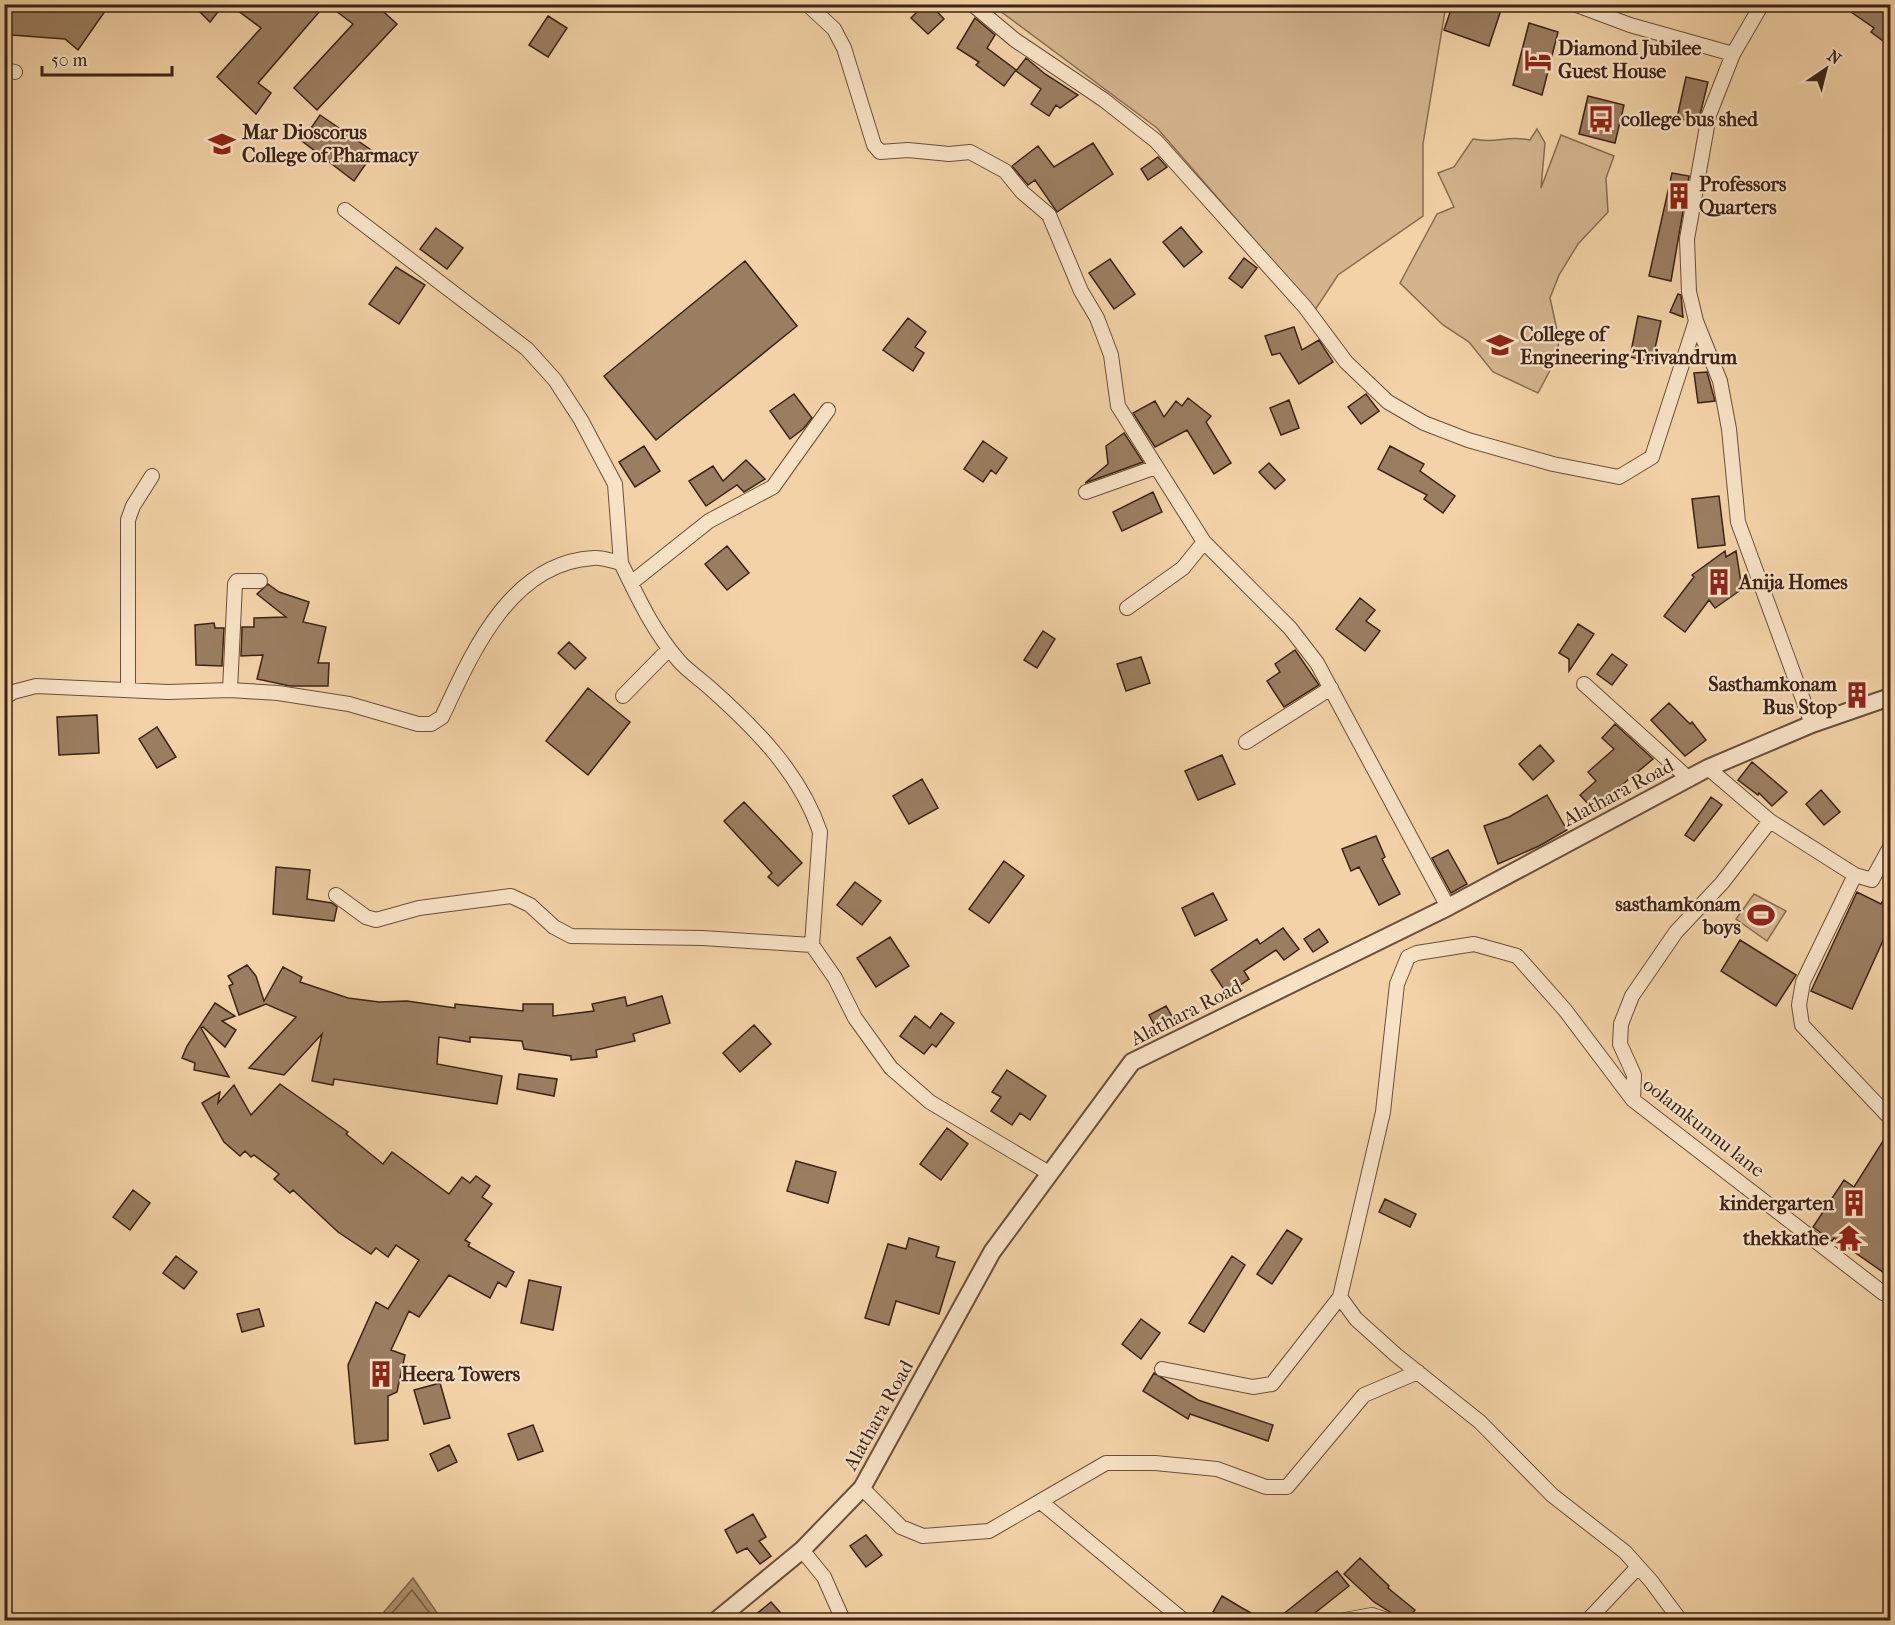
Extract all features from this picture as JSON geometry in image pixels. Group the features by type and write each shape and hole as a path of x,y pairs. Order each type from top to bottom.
{"street":[{"path":"807,4 834,29 844,48 874,145 880,152 908,150 949,154 970,152 1005,171 1022,192 1049,215 1081,291 1097,318 1111,355 1118,406 1204,542 1290,628 1317,663 1448,907"},
{"path":"972,4 1015,40 1104,100 1156,141 1305,307 1346,362 1388,402 1424,423 1468,440 1553,464 1620,477 1652,457 1696,321"},
{"path":"1574,4 1630,25 1733,54"},
{"path":"1771,4 1759,9 1733,54 1709,115 1687,239 1689,292 1696,321 1720,381 1730,429 1738,522 1812,724"},
{"path":"345,210 527,349 555,380 581,420 615,484 621,563 654,630 681,663 767,743 798,783 815,815 820,832 813,945 835,978 855,1018 891,1068 930,1102 1049,1173"},
{"path":"631,584 709,521 773,487 828,410"},
{"path":"1086,492 1156,467"},
{"path":"128,689 128,520 152,476"},
{"path":"1127,608 1183,568 1204,542"},
{"path":"4,698 13,692 36,686 168,692 230,690 278,693 349,704 418,724 431,724 442,717 491,621 521,590 547,573 573,561 595,558 621,563"},
{"path":"230,690 235,584 237,581 260,581"},
{"path":"623,696 669,649"},
{"path":"1584,684 1689,779"},
{"path":"1246,742 1331,688"},
{"name":"Alathara Road","path":"717,1620 802,1550 862,1488 992,1252 1132,1062 1448,907 1707,768 1812,724 1890,698"},
{"path":"1707,768 1770,821 1855,875 1872,880 1890,847"},
{"path":"1633,1101 1634,1075 1620,1044 1621,1024 1632,996 1676,932 1722,883 1770,821"},
{"path":"1855,875 1803,982 1799,1005 1802,1025 1890,1118"},
{"path":"336,895 366,917 376,920 419,908 502,895 523,900 554,927 571,936 813,945"},
{"name":"oolamkunnu lane","path":"1340,1297 1383,1112 1397,984 1408,957 1417,953 1474,944 1517,956 1565,1010 1633,1101 1882,1293 1890,1296"},
{"path":"1162,1369 1253,1387 1272,1384 1340,1297 1356,1319 1480,1422 1552,1495 1624,1552 1680,1620"},
{"path":"862,1488 901,1527 923,1536 989,1531 1106,1463 1155,1462 1217,1469 1266,1487 1287,1487 1364,1395 1418,1372"},
{"path":"1041,1502 1183,1620"},
{"path":"802,1550 824,1577 843,1620"},
{"path":"1588,1620 1638,1567"},
{"path":"1345,1620 1372,1615 1387,1620"}],"shaded area":[{"path":"992,5 1446,5 1423,144 1423,216 1338,275 1315,310 1157,128"},
{"path":"1537,129 1545,143 1541,188 1561,135 1614,156 1606,178 1608,212 1578,244 1559,275 1550,298 1559,339 1557,357 1538,393 1493,372 1469,342 1443,325 1400,283 1437,214 1454,207 1438,173 1454,167 1473,139 1530,140"},
{"name":"sasthamkonam boys","path":"1754,894 1786,911 1767,941 1736,919"}],"water":[{"path":"413,1578 442,1620 386,1620 384,1612"}],"building":[{"path":"11,4 110,4 78,50 65,39 12,35 9,24"},
{"path":"192,4 224,4 210,22"},
{"name":"Mar Dioscorus College of Pharmacy","path":"229,4 326,4 258,83 271,93 256,114 217,77 261,28"},
{"name":"Mar Dioscorus College of Pharmacy","path":"327,4 375,4 397,24 317,110 294,88 353,24"},
{"path":"925,4 930,4 944,19 928,34 911,18"},
{"path":"1453,4 1503,4 1489,46 1444,30"},
{"path":"1860,4 1890,4 1890,46 1871,32 1874,28 1851,12"},
{"path":"548,16 567,28 548,57 529,45"},
{"path":"975,18 995,35 987,48 1016,70 1004,86 976,65 979,62 957,48"},
{"name":"Diamond Jubilee Guest House","path":"1529,23 1558,32 1542,95 1513,85"},
{"path":"1026,58 1045,74 1078,95 1060,108 1056,105 1049,116 1031,104 1041,89 1016,71"},
{"name":"Professors Quarters","path":"1686,77 1708,82 1698,123 1677,118"},
{"name":"college bus shed","path":"1588,96 1624,105 1615,143 1579,134"},
{"path":"320,115 374,152 354,181 302,141"},
{"path":"1093,143 1113,174 1057,212 1035,180 1028,185 1012,166 1038,146 1054,167"},
{"path":"1158,157 1167,167 1148,180 1141,169"},
{"path":"1672,173 1689,176 1671,281 1649,276"},
{"path":"1181,227 1202,252 1184,267 1163,242"},
{"path":"436,228 463,248 447,269 420,249"},
{"path":"1244,258 1257,268 1242,288 1229,278"},
{"path":"1110,259 1135,294 1114,309 1089,273"},
{"path":"745,261 797,326 656,440 604,376"},
{"path":"396,267 425,285 399,324 369,304"},
{"path":"1678,294 1681,295 1683,317 1670,312"},
{"path":"1638,316 1661,321 1652,362 1630,357"},
{"path":"908,318 926,332 915,347 924,353 913,371 883,350"},
{"path":"1294,327 1302,350 1319,340 1333,362 1299,384 1280,353 1272,355 1265,336"},
{"path":"1707,372 1715,401 1698,403 1694,373"},
{"path":"794,394 812,418 790,439 770,411"},
{"path":"1366,394 1379,411 1361,424 1348,407"},
{"path":"1188,398 1211,416 1206,422 1231,463 1214,474 1187,430 1155,447 1133,413 1155,401 1164,417 1176,401 1182,406"},
{"path":"1289,400 1299,428 1281,435 1270,408"},
{"path":"1124,433 1143,462 1085,483 1108,464 1106,446"},
{"path":"983,441 1007,458 996,474 991,470 983,482 964,469"},
{"path":"644,446 660,471 635,487 619,462"},
{"path":"1390,446 1424,464 1420,471 1455,496 1443,513 1424,499 1427,495 1378,469"},
{"path":"746,460 765,479 744,492 737,485 706,506 689,481 713,466 723,481"},
{"path":"1269,463 1285,480 1275,489 1259,472"},
{"path":"1153,492 1162,512 1122,531 1113,512"},
{"path":"1719,496 1725,545 1698,548 1692,499"},
{"path":"727,546 749,573 727,590 705,564"},
{"path":"1725,551 1726,557 1736,551 1742,589 1715,608 1709,600 1685,632 1664,616 1694,577 1692,575"},
{"path":"268,584 279,592 309,602 303,622 326,627 318,663 329,663 328,686 290,686 257,679 263,655 241,656 242,627 254,627 254,618 286,617 257,594"},
{"path":"1360,598 1375,610 1366,621 1380,631 1365,651 1336,629"},
{"path":"214,623 215,628 224,628 222,666 196,665 195,625"},
{"path":"1578,624 1594,634 1569,671 1569,659 1559,653"},
{"path":"1043,631 1055,639 1037,668 1024,660"},
{"path":"569,642 586,658 575,669 558,653"},
{"path":"1295,650 1319,685 1284,707 1267,681 1280,672 1275,664"},
{"path":"1612,654 1627,665 1612,685 1597,674"},
{"path":"1141,657 1150,683 1126,691 1117,664"},
{"path":"588,688 630,722 588,775 546,741"},
{"path":"1669,703 1690,724 1692,722 1706,740 1685,756 1651,720"},
{"path":"97,715 99,753 59,755 57,717"},
{"path":"1615,724 1653,759 1593,809 1580,795 1596,781 1588,772 1614,749 1602,738"},
{"path":"157,727 176,757 157,768 139,739"},
{"path":"1540,745 1554,761 1533,780 1519,764"},
{"path":"1222,755 1235,784 1198,800 1185,771"},
{"path":"1752,762 1787,792 1772,806 1759,793 1758,795 1738,780"},
{"path":"922,779 938,808 909,824 893,796"},
{"path":"1821,790 1840,812 1824,825 1806,804"},
{"path":"1547,795 1567,830 1539,846 1498,864 1484,826 1509,817"},
{"path":"1711,797 1722,805 1694,841 1685,835"},
{"path":"744,802 802,863 778,886 768,877 772,873 724,821"},
{"path":"1376,836 1385,857 1382,859 1400,894 1379,905 1359,867 1351,871 1342,849"},
{"path":"1448,850 1467,884 1451,893 1432,858"},
{"path":"1004,861 1024,876 989,923 969,909"},
{"path":"276,867 310,870 307,899 332,903 337,907 334,921 273,914"},
{"path":"855,882 881,901 862,925 837,905"},
{"path":"1890,889 1890,925 1852,1009 1811,991 1857,892 1881,904"},
{"path":"1213,893 1227,920 1195,936 1182,908"},
{"path":"1283,928 1299,949 1284,960 1276,950 1244,971 1249,979 1227,994 1211,970 1257,939 1260,944"},
{"path":"1319,929 1328,942 1313,952 1304,939"},
{"path":"890,937 909,966 876,987 857,958"},
{"path":"1740,940 1796,975 1776,1006 1721,971"},
{"path":"247,965 256,976 264,1001 283,967 302,977 300,982 348,998 379,1002 407,1001 455,1008 455,1004 523,1011 523,1004 553,1004 553,1016 594,1011 592,1004 625,997 627,1006 662,996 670,1023 633,1034 635,1041 596,1050 597,1057 571,1060 571,1056 524,1049 522,1041 470,1037 470,1042 439,1037 437,1064 502,1076 497,1104 334,1079 333,1085 312,1081 322,1034 284,1075 249,1068 296,1017 266,1004 239,1015 229,986 233,984 228,976"},
{"path":"215,1003 235,1016 222,1021 236,1030 225,1047 203,1027 201,1028 229,1077 194,1070 195,1063 182,1058 187,1046"},
{"path":"1166,1006 1173,1018 1156,1028 1149,1015"},
{"path":"941,1013 954,1023 936,1047 932,1044 924,1054 900,1036 915,1016 930,1028"},
{"path":"754,1025 771,1044 740,1072 723,1053"},
{"path":"1007,1070 1046,1096 1030,1120 1020,1113 1012,1125 991,1111 1001,1097 992,1092"},
{"path":"519,1074 557,1079 554,1096 517,1089"},
{"path":"280,1084 348,1132 346,1134 383,1164 392,1152 449,1194 462,1177 470,1183 476,1176 490,1186 482,1197 492,1204 465,1240 470,1243 468,1246 514,1272 506,1287 498,1282 490,1298 449,1275 419,1317 409,1311 391,1350 405,1355 397,1392 388,1396 388,1440 355,1444 348,1365 376,1302 388,1309 419,1260 396,1245 388,1257 376,1248 371,1254 338,1232 293,1190 290,1193 274,1179 279,1174 254,1155 251,1157 245,1151 240,1156 224,1142 202,1103 220,1092 218,1103 234,1085 251,1115"},
{"path":"947,1128 968,1144 941,1180 920,1164"},
{"path":"1890,1130 1890,1277 1834,1238 1832,1241 1813,1227 1844,1180 1854,1187"},
{"path":"796,1161 836,1172 828,1203 787,1191"},
{"path":"133,1190 150,1203 130,1230 113,1217"},
{"path":"1385,1199 1416,1214 1410,1227 1379,1212"},
{"path":"1287,1230 1302,1239 1272,1284 1257,1274"},
{"path":"909,1238 939,1247 936,1257 955,1262 939,1314 896,1301 889,1325 865,1318 888,1244 906,1249"},
{"path":"176,1256 197,1272 184,1289 163,1273"},
{"path":"1232,1256 1245,1265 1204,1332 1189,1323"},
{"path":"529,1280 561,1287 553,1330 521,1323"},
{"path":"259,1309 264,1326 242,1332 237,1314"},
{"path":"1141,1319 1160,1333 1141,1359 1122,1344"},
{"path":"1154,1373 1198,1400 1273,1425 1268,1441 1190,1414 1188,1419 1143,1391"},
{"path":"440,1383 450,1418 424,1424 414,1390"},
{"path":"533,1425 543,1451 518,1460 508,1434"},
{"path":"449,1445 457,1462 438,1471 430,1454"},
{"path":"753,1514 766,1537 759,1541 771,1556 760,1564 747,1548 737,1553 725,1530"},
{"path":"866,1535 882,1555 866,1567 850,1546"},
{"path":"1360,1558 1389,1586 1388,1588 1415,1610 1406,1620 1397,1620 1393,1614 1374,1602 1344,1574"},
{"path":"1337,1571 1349,1586 1306,1620 1276,1620"},
{"path":"1222,1596 1264,1620 1229,1620 1213,1612"},
{"path":"771,1602 787,1620 749,1620"}],"place":[{"name":"Diamond Jubilee Guest House","path":"1538,60"},
{"name":"college bus shed","path":"1601,119"},
{"name":"Mar Dioscorus College of Pharmacy","path":"222,144"},
{"name":"Professors Quarters","path":"1679,196"},
{"name":"College of Engineering Trivandrum","path":"1500,345"},
{"name":"Anija Homes","path":"1719,582"},
{"name":"Sasthamkonam Bus Stop","path":"1857,695"},
{"name":"sasthamkonam boys","path":"1761,915"},
{"name":"kindergarten","path":"1854,1203"},
{"name":"thekkathe","path":"1849,1238"},
{"name":"Heera Towers","path":"381,1374"}]}
